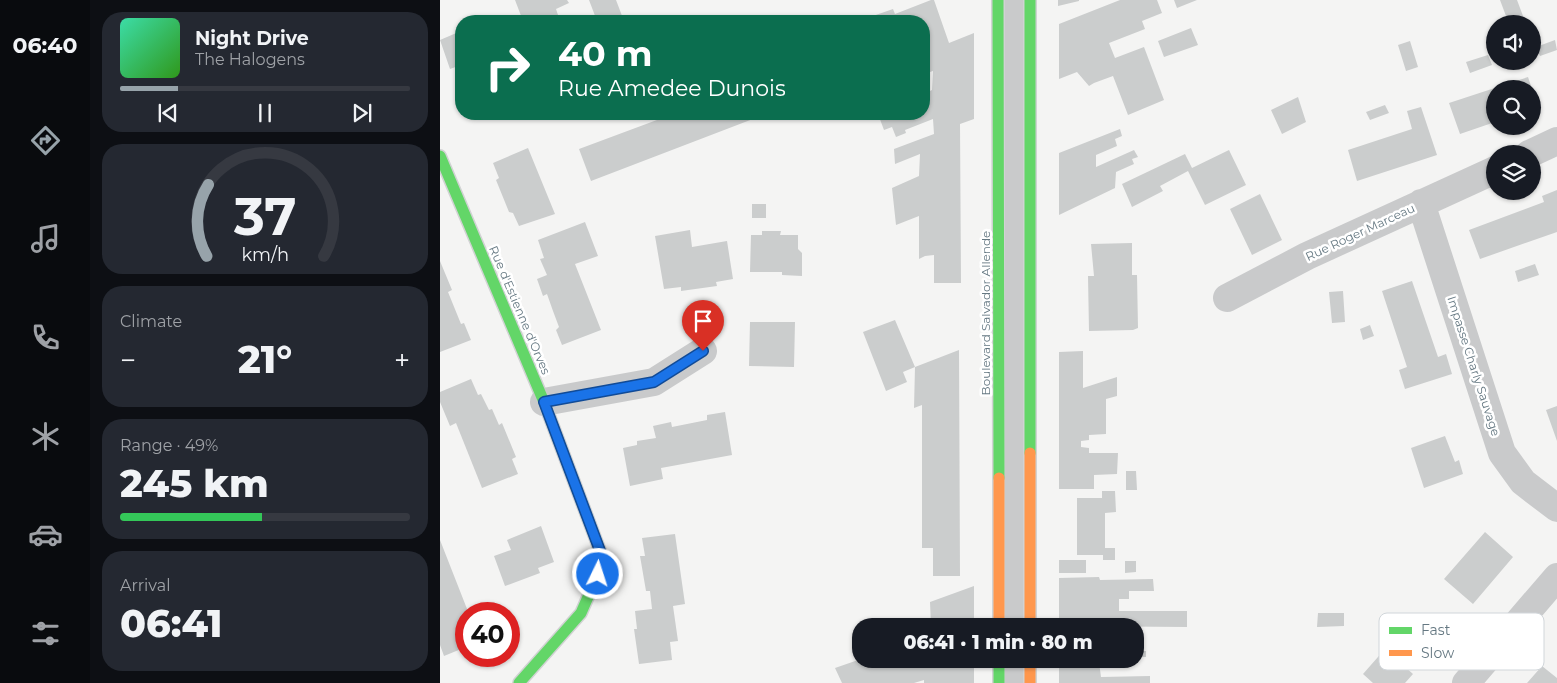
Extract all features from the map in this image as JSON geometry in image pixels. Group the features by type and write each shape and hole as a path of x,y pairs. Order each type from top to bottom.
{"main road":[{"name":"Boulevard Salvador Allende","path":"998,0 999,618"},
{"path":"1030,0 1030,618"},
{"name":"Rue d'Estienne d'Orves","path":"440,156 544,402 602,556 598,574 581,613 520,683"},
{"path":"999,668 999,683"},
{"path":"1030,668 1030,683"}],"street":[{"path":"1541,149 1557,141"},
{"name":"Rue Roger Marceau","path":"1227,298 1307,256 1486,174"},
{"name":"Impasse Charly Sauvage","path":"1421,204 1502,453 1523,482 1557,508"},
{"path":"544,402 654,382 703,351"},
{"path":"1526,613 1557,577"},
{"path":"1466,683 1477,670"}],"lane":[{"path":"1014,0 1014,618"},
{"path":"1014,668 1014,683"}],"building":[{"path":"515,0 567,0 569,3 556,9 558,15 521,15"},
{"path":"589,0 616,0 622,15 595,15"},
{"path":"934,0 949,43 974,33 974,119 960,124 961,283 934,283 934,255 919,259 919,216 896,225 892,188 919,176 920,154 895,164 894,149 934,134 933,119 905,130 906,133 896,137 892,127 884,130 880,120 930,120 930,91 932,90 933,71 930,72 930,15 876,15 893,9 895,14"},
{"path":"1058,0 1079,0 1079,1 1058,6"},
{"path":"1120,0 1157,0 1162,13 1142,21 1145,29 1109,43 1115,58 1144,47 1164,100 1128,115 1113,76 1089,86 1077,72 1059,79 1059,24"},
{"path":"1174,0 1197,0 1177,8"},
{"path":"1500,0 1517,0 1523,15 1506,15"},
{"path":"1191,28 1198,45 1164,57 1158,41"},
{"path":"455,34 455,67 450,69 440,40"},
{"path":"1555,40 1557,50 1541,56 1541,45"},
{"path":"1410,41 1418,67 1406,71 1398,45"},
{"path":"1486,56 1486,67 1470,73 1466,62"},
{"path":"1486,91 1486,125 1460,134 1449,103"},
{"path":"1298,97 1306,122 1282,134 1271,110"},
{"path":"1385,105 1389,113 1370,120 1366,112"},
{"path":"1421,107 1437,155 1357,181 1348,150 1412,129 1407,111"},
{"path":"657,120 750,120 591,181 579,149"},
{"path":"1120,129 1122,136 1115,139 1117,146 1096,155 1096,167 1134,150 1138,157 1132,159 1134,164 1116,172 1115,188 1059,215 1059,153"},
{"path":"528,148 555,214 519,226 513,213 509,212 496,180 499,178 493,163"},
{"path":"1229,150 1246,185 1205,205 1188,171 1160,186 1163,191 1132,207 1122,184 1185,154 1192,168"},
{"path":"1557,190 1557,232 1480,259 1469,230 1544,202 1542,196"},
{"path":"1260,194 1282,240 1252,255 1230,209"},
{"path":"752,204 766,204 766,218 752,218"},
{"path":"585,222 598,256 575,264 601,330 562,345 556,330 559,327 547,294 543,296 537,279 547,275 540,259 544,258 538,240"},
{"path":"690,230 692,247 727,241 733,279 716,282 717,286 681,291 681,287 664,289 655,236"},
{"path":"762,231 781,231 780,235 798,235 798,249 802,253 802,276 782,275 782,272 750,272 751,235 762,235"},
{"path":"1132,243 1132,275 1137,275 1138,328 1133,330 1089,331 1088,276 1094,276 1091,244"},
{"path":"440,261 452,290 448,292 461,324 464,323 471,340 440,352"},
{"path":"1535,264 1539,275 1518,282 1515,271"},
{"path":"1412,281 1438,357 1446,354 1452,374 1405,389 1399,370 1407,367 1382,291"},
{"path":"1343,291 1345,322 1332,323 1329,292"},
{"path":"895,320 915,367 903,372 907,382 886,391 863,332"},
{"path":"750,322 795,322 794,367 749,366"},
{"path":"1370,325 1374,336 1363,340 1360,329"},
{"path":"959,350 960,576 933,576 933,548 922,548 922,405 914,408 915,367"},
{"path":"1083,351 1083,388 1117,377 1117,396 1106,399 1106,434 1089,435 1089,440 1081,441 1081,447 1089,448 1089,453 1118,453 1117,474 1094,475 1094,489 1059,489 1059,352"},
{"path":"471,379 478,395 481,394 489,410 492,409 499,425 502,423 516,457 512,459 518,474 482,488 456,423 450,426 440,402 440,392"},
{"path":"1557,406 1557,441 1546,410"},
{"path":"725,412 732,455 661,468 663,479 630,486 623,448 637,445 637,441 656,438 653,426 671,422 672,427 707,420 707,415"},
{"path":"1445,436 1455,462 1459,460 1463,474 1424,488 1411,448"},
{"path":"1126,471 1136,471 1137,490 1126,490"},
{"path":"1102,491 1115,491 1116,512 1105,513 1105,548 1115,548 1115,560 1103,560 1103,555 1077,555 1077,498 1102,498"},
{"path":"541,526 554,562 538,568 540,573 505,586 494,556 511,550 507,540"},
{"path":"1485,532 1513,557 1473,604 1444,579"},
{"path":"675,534 685,604 673,606 678,641 670,642 672,660 639,664 634,629 637,629 635,611 652,609 650,591 646,591 640,556 645,556 642,538"},
{"path":"440,540 464,602 455,602 455,652 444,656 440,645"},
{"path":"1059,560 1086,560 1086,573 1059,573"},
{"path":"1125,561 1136,561 1136,572 1125,573"},
{"path":"1099,577 1100,580 1153,579 1154,591 1129,591 1129,599 1119,599 1119,611 1187,611 1187,627 1144,627 1144,618 1059,618 1059,578"},
{"path":"974,586 974,618 931,618 930,602"},
{"path":"1318,613 1344,613 1344,626 1317,627"},
{"path":"1379,656 1379,670 1409,670 1413,674 1405,683 1373,683 1363,674"},
{"path":"852,662 852,668 974,668 974,683 924,683 924,680 914,683 842,683 835,668"},
{"path":"1059,668 1100,668 1101,677 1150,676 1150,683 1059,683"},
{"path":"1544,668 1557,678 1557,683 1527,683 1538,670 1544,670"}],"traffic: fast":[{"path":"998,0 999,478"},
{"path":"1030,0 1030,453"},
{"path":"440,156 544,402 602,556 598,574 581,613 519,683"},
{"path":"999,668 999,683"}],"traffic: slow":[{"path":"1030,453 1030,618"},
{"path":"999,478 999,618"},
{"path":"1030,668 1030,683"}],"route":[{"path":"598,574 602,556 544,402 654,382 703,351"}]}
